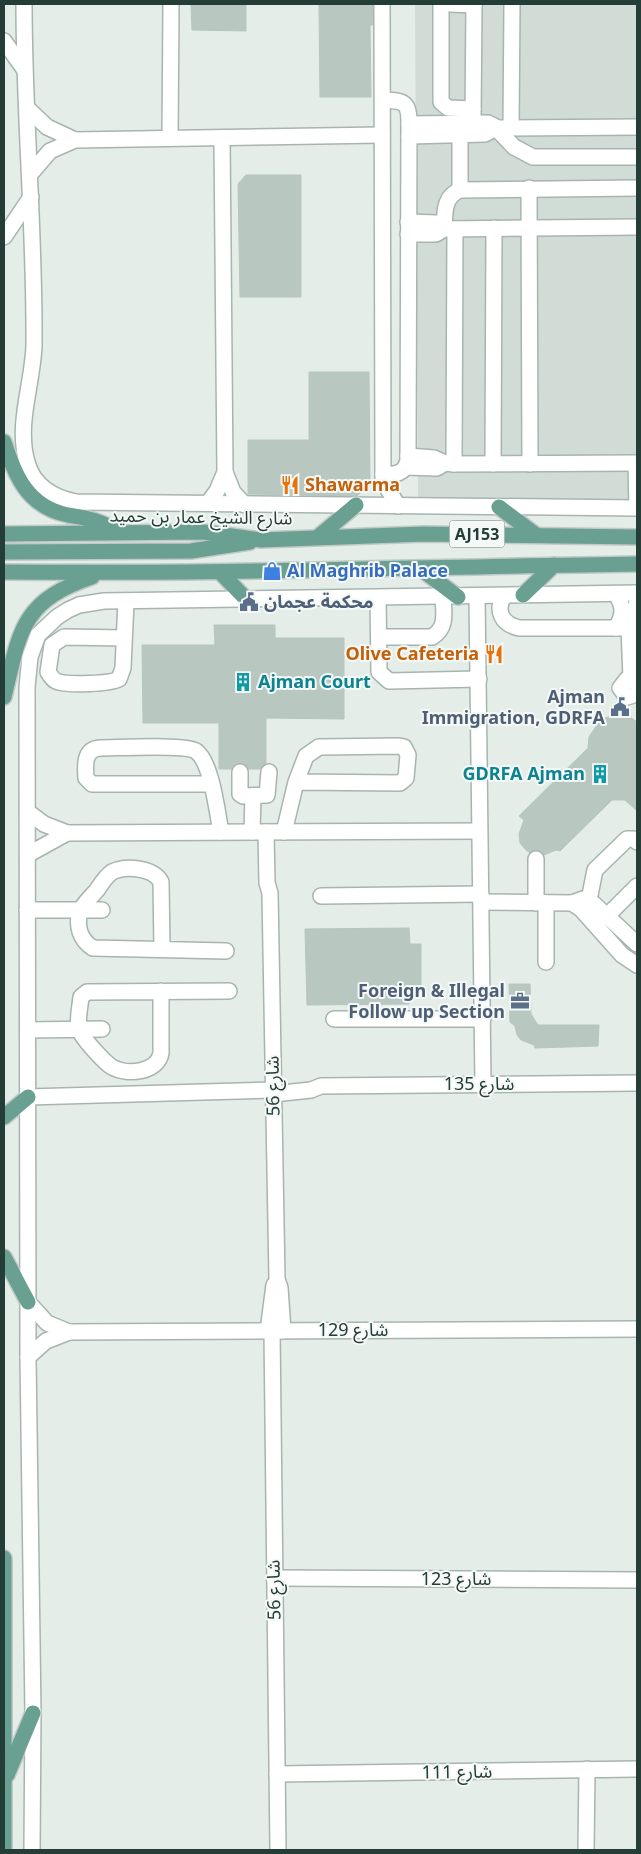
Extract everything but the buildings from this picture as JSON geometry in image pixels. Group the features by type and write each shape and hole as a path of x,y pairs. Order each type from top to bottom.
{"main road":[{"path":"4,442 15,475 31,497 55,511 90,518 119,533"},
{"path":"318,537 362,505"},
{"path":"499,507 536,535"},
{"name":"شارع الشيخ عمار بن حميد","path":"4,534 219,533 261,540 424,534 637,537"},
{"path":"4,552 191,551 261,540"},
{"name":"AJ153","path":"4,572 220,572 637,564"},
{"path":"523,595 554,565"},
{"path":"421,569 451,597"},
{"path":"220,572 248,600"},
{"path":"4,697 18,636 33,610 58,592 105,573"},
{"path":"4,1117 28,1096"},
{"path":"4,1257 28,1302"},
{"path":"4,1558 4,1850"},
{"path":"5,1781 33,1713"}],"street":[{"path":"24,4 24,69 31,173 34,352 25,416 24,450 32,475 51,494 76,502 637,508 636,462 449,463 437,468 407,461"},
{"path":"170,138 171,4"},
{"path":"382,4 383,478 398,506"},
{"path":"440,4 441,102 468,125 488,133 504,128 637,127"},
{"path":"450,4 474,4 468,125 460,190"},
{"path":"512,4 504,128 514,147 534,157 637,157"},
{"path":"4,41 24,69"},
{"path":"362,505 383,478 398,473 407,461 409,109 398,100 382,100"},
{"path":"27,108 48,128 76,140"},
{"path":"409,130 468,125"},
{"path":"31,173 50,152 76,140 382,135"},
{"path":"208,503 221,484 225,472 222,138"},
{"path":"529,188 530,464"},
{"path":"449,463 449,229 446,202 460,190 637,188"},
{"path":"4,237 30,197"},
{"path":"408,228 436,234 449,229 637,227"},
{"path":"493,464 494,228"},
{"path":"225,472 233,492 245,505"},
{"path":"32,1850 33,1713 28,1358 27,910 29,854 27,688 33,646 48,625 68,610 92,602 637,593"},
{"path":"616,594 630,627"},
{"path":"477,596 483,1084"},
{"path":"504,596 500,603 499,612 503,620 510,626 630,627"},
{"path":"379,638 432,637 439,633 443,625 451,597"},
{"path":"378,598 378,672 389,681 479,679"},
{"path":"124,638 71,636 57,640 50,652 48,672 52,678 60,682 114,682 122,674 124,638 126,601"},
{"path":"637,602 630,627 634,680 623,681 621,692 627,697 637,694"},
{"path":"269,832 296,782 306,756 319,747 399,746 407,751 406,778 400,783 296,782"},
{"path":"211,784 92,784 86,778 87,755 90,751 100,748 190,748 202,758 211,784 221,832"},
{"path":"240,772 241,795 253,796 267,795 269,772"},
{"path":"253,796 269,832"},
{"path":"28,812 44,824 67,833 479,831"},
{"name":"شارع 56","path":"269,832 274,884 270,893 277,1279 273,1288 274,1578 278,1850"},
{"path":"29,854 67,833"},
{"path":"589,900 593,876 599,866 627,839 634,839 637,842"},
{"path":"536,859 546,962"},
{"path":"162,949 161,882 152,872 115,871 109,874 80,910 81,937 86,944 93,948 226,951"},
{"path":"607,916 637,886"},
{"path":"321,896 480,898 541,903 572,903 583,899 589,900 637,944"},
{"path":"572,903 581,909 622,955 637,965"},
{"path":"27,910 102,910"},
{"path":"161,991 161,1053 159,1061 154,1067 124,1071 113,1068 79,1029 81,997 83,994 161,991 229,991"},
{"path":"334,1019 483,1019"},
{"path":"28,1030 102,1029"},
{"name":"شارع 135","path":"28,1096 273,1088 311,1090 321,1086 637,1084"},
{"name":"شارع 129","path":"28,1302 47,1323 69,1332"},
{"name":"شارع 129","path":"28,1358 46,1341 69,1332 637,1329"},
{"name":"شارع 123","path":"274,1578 637,1580"},
{"name":"شارع 111","path":"277,1774 637,1769"},
{"path":"586,1770 586,1850"}],"shaded area":[{"path":"415,4 637,4 637,501 418,500"}],"place":[{"name":"Shawarma","path":"290,485"},
{"name":"Al Maghrib Palace","path":"272,571"},
{"name":"محكمة عجمان","path":"249,602"},
{"name":"Olive Cafeteria","path":"494,654"},
{"name":"Ajman Court","path":"243,682"},
{"name":"Ajman Immigration, GDRFA","path":"620,707"},
{"name":"GDRFA Ajman","path":"600,774"},
{"name":"Foreign & Illegal Follow up Section","path":"520,1001"}]}
